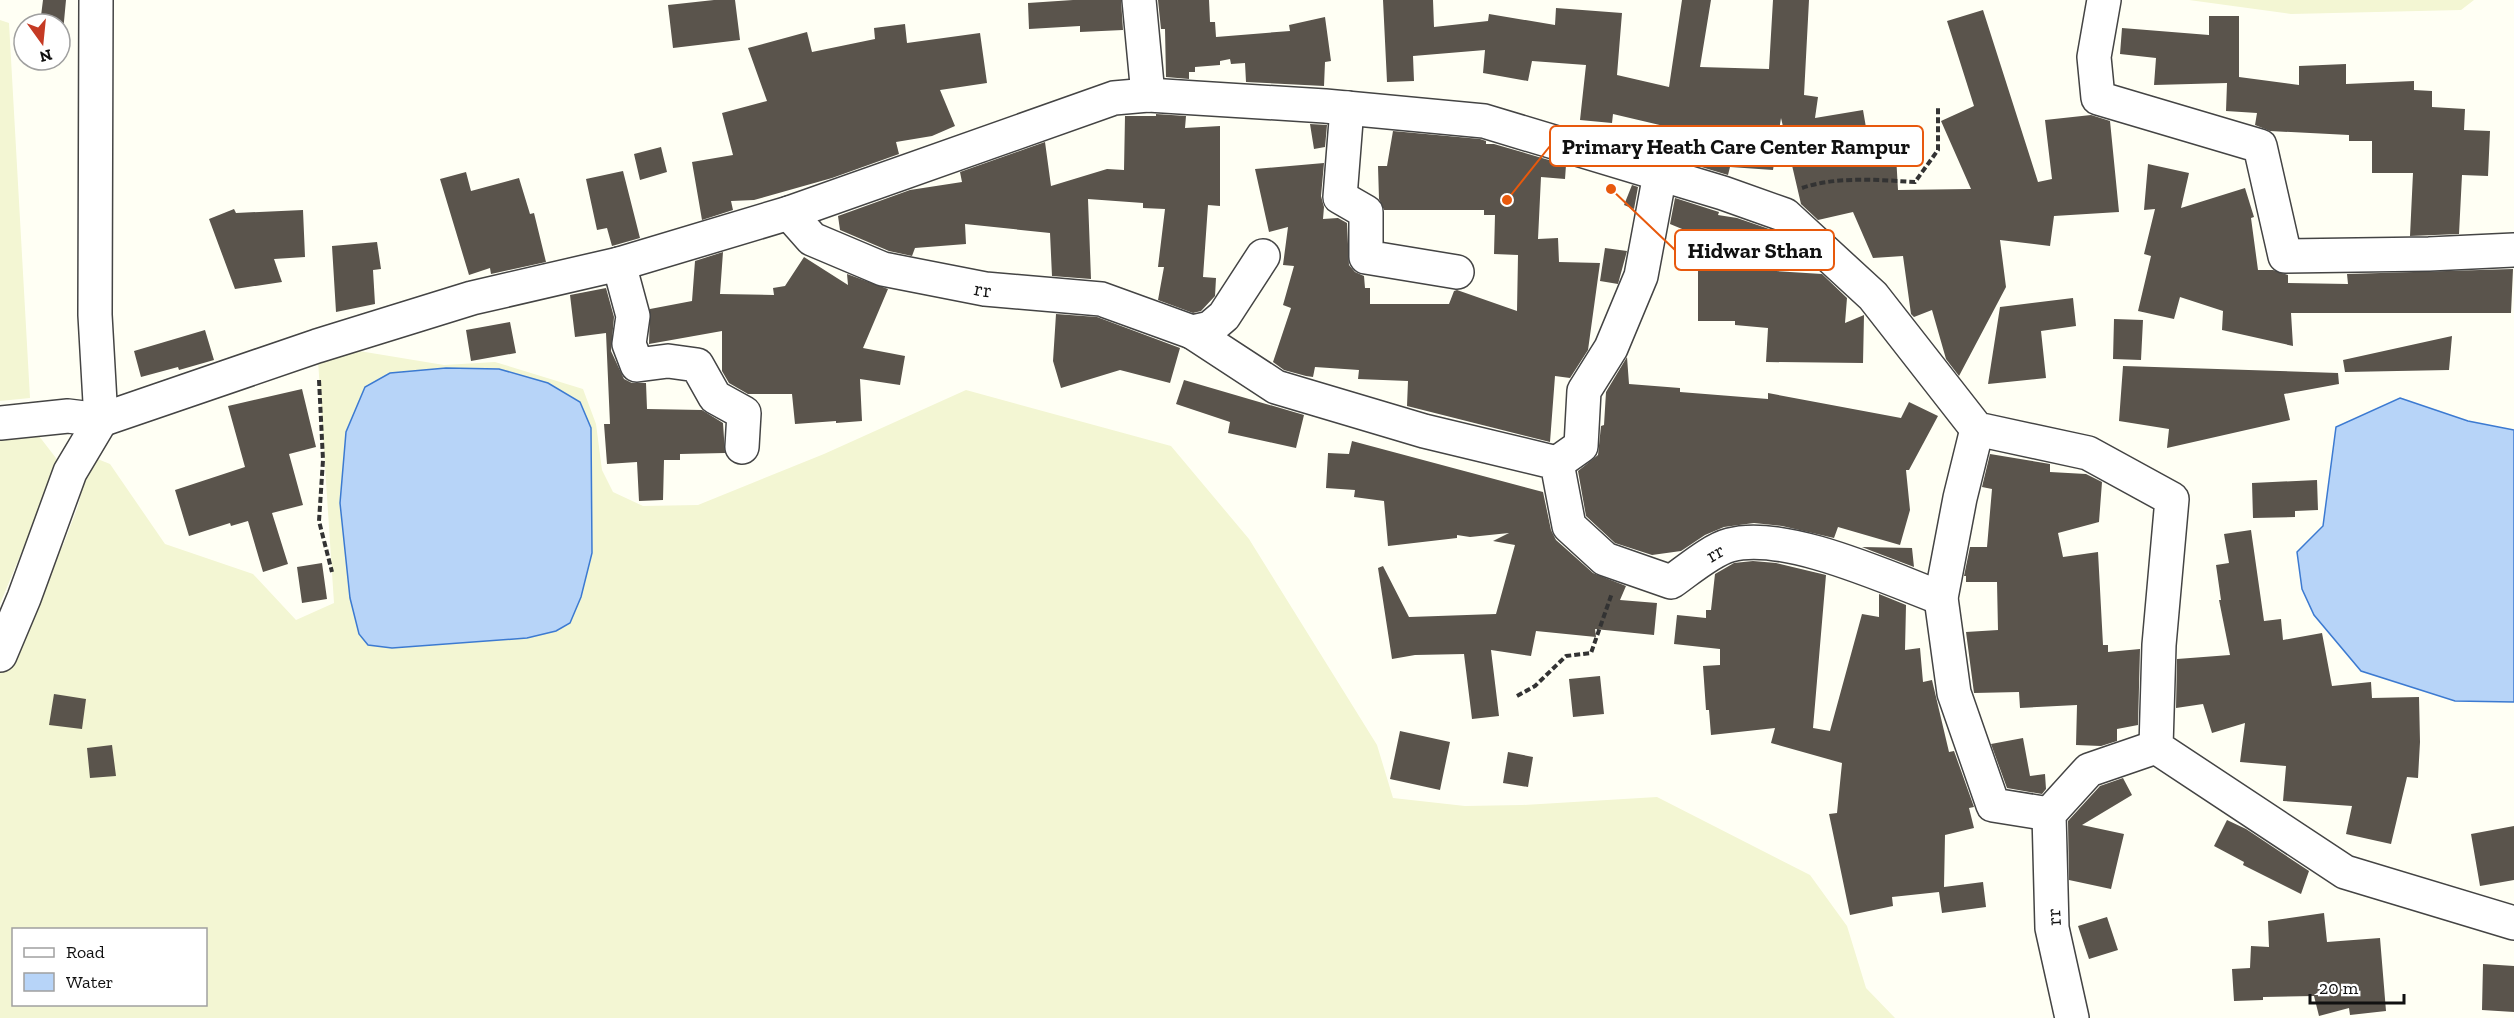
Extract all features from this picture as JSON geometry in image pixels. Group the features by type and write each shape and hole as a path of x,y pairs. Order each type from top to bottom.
{"street":[{"path":"0,655 24,598 70,472 101,420 95,315 96,0"},
{"path":"1139,0 1148,94"},
{"path":"2104,0 2094,57 2098,98 2260,146 2285,256 2514,250"},
{"path":"0,423 68,416 101,420 317,346 472,298 620,264 789,213 1114,98 1148,94 1347,108 1484,121 1723,193 1785,215 1873,296 1977,429 2088,453 2172,499 2159,645 2156,747"},
{"path":"1347,108 1340,197 1366,212 1366,257 1456,272"},
{"path":"1557,463 1581,446 1584,391 1611,348 1641,276 1660,174"},
{"name":"rr","path":"789,213 812,239 883,269 985,289 1101,299 1192,332 1276,387 1424,431 1557,463 1569,526 1605,558 1671,582 1729,545 1770,542 1825,556 1941,598"},
{"path":"1192,332 1210,328 1224,316 1263,256"},
{"path":"620,264 633,316 629,344 637,365 668,361 697,365 715,397 744,413 742,447"},
{"path":"1977,429 1960,498 1941,598 1954,693 1993,805 2049,814 2089,770 2156,747"},
{"path":"2156,747 2345,872 2514,923"},
{"name":"rr","path":"2049,814 2052,928 2072,1018"}],"path":[{"path":"1785,215 1785,195 1816,183 1877,180 1915,182 1938,150 1938,106"},
{"path":"317,346 323,460 320,520 332,572"},
{"path":"1517,696 1535,687 1566,656 1592,653 1622,564"}],"green space":[{"path":"2189,0 2474,0 2461,10 2291,14"},
{"path":"0,20 9,23 30,398 0,401"},
{"path":"353,350 444,365 495,362 583,389 596,424 602,470 613,492 643,506 698,505 824,454 966,390 1171,446 1249,539 1377,745 1393,798 1465,806 1657,797 1810,875 1847,926 1866,988 1895,1018 0,1018 0,668 64,543 78,506 90,456 110,464 165,544 253,574 296,620 334,603 318,360"},
{"path":"16,432 39,436 59,462 0,604 0,435"}],"water":[{"path":"446,368 499,369 548,383 580,402 591,428 592,553 581,597 570,623 556,631 527,638 392,648 368,645 359,634 350,598 340,503 346,432 365,387 390,373"},
{"path":"2400,398 2468,421 2514,430 2514,702 2455,701 2361,671 2314,615 2302,589 2297,552 2323,526 2336,427"}],"building":[{"path":"43,0 66,0 65,12 42,12"},
{"path":"735,0 740,40 673,48 668,5"},
{"path":"1121,0 1123,30 1080,32 1080,26 1029,29 1028,3"},
{"path":"1158,0 1209,0 1210,22 1215,22 1216,37 1290,31 1289,25 1325,17 1331,61 1325,62 1324,86 1246,82 1245,63 1231,64 1230,59 1220,61 1220,65 1195,67 1195,72 1189,72 1189,79 1166,77 1165,29 1161,29"},
{"path":"1383,0 1433,0 1434,27 1488,21 1489,14 1555,25 1556,8 1622,13 1617,75 1669,87 1682,0 1711,0 1700,67 1769,69 1773,0 1809,0 1804,95 1818,97 1815,118 1863,110 1868,139 1895,137 1898,190 1971,189 1941,121 1974,106 1947,21 1983,10 2038,182 2052,179 2045,120 2091,115 2110,121 2119,212 2054,216 2050,246 2000,240 2006,287 1959,376 1946,359 1932,310 1914,317 1911,314 1903,256 1873,258 1853,212 1818,220 1801,204 1781,118 1773,170 1730,167 1728,175 1678,160 1681,130 1613,114 1612,123 1580,120 1586,65 1532,61 1528,81 1483,73 1485,50 1413,56 1414,81 1387,82"},
{"path":"2209,16 2239,16 2239,77 2299,85 2299,66 2346,64 2346,84 2414,81 2414,90 2432,91 2432,107 2465,109 2464,130 2490,131 2488,176 2462,175 2459,234 2410,236 2413,173 2372,173 2372,141 2349,141 2349,135 2270,131 2255,125 2257,113 2226,111 2227,83 2154,85 2156,58 2120,54 2122,28 2209,35"},
{"path":"905,24 907,43 980,33 987,83 940,90 955,126 932,136 896,142 899,154 832,178 754,200 731,201 733,210 702,220 692,162 733,155 722,113 767,101 748,48 807,32 812,52 875,39 874,28"},
{"path":"1156,114 1186,116 1185,128 1220,126 1220,206 1208,205 1203,277 1216,278 1215,296 1201,311 1193,313 1158,300 1164,267 1158,267 1165,209 1143,208 1143,203 1088,199 1091,279 1052,276 1050,233 965,224 966,244 915,248 912,256 889,251 840,230 838,216 910,190 962,182 960,172 1045,142 1051,186 1107,169 1124,170 1125,116 1156,116"},
{"path":"1310,124 1327,125 1325,147 1314,149"},
{"path":"1393,131 1480,139 1486,141 1486,144 1494,144 1566,165 1565,179 1541,177 1538,239 1558,238 1559,262 1600,263 1588,350 1570,378 1555,376 1550,442 1407,406 1408,381 1358,379 1359,370 1315,367 1313,377 1284,370 1273,362 1291,308 1283,305 1294,266 1283,265 1288,227 1269,232 1255,169 1324,163 1321,196 1324,207 1323,219 1338,218 1347,223 1349,265 1355,272 1364,276 1365,288 1370,288 1370,304 1449,304 1454,291 1457,290 1517,311 1518,255 1494,254 1495,215 1484,215 1484,210 1384,210 1379,199 1378,166 1387,166"},
{"path":"661,147 667,172 640,180 634,154"},
{"path":"2148,164 2189,173 2181,208 2245,188 2254,217 2251,218 2258,270 2273,270 2288,275 2288,283 2348,284 2347,274 2513,269 2511,313 2291,313 2293,346 2222,330 2223,311 2180,297 2174,319 2138,311 2151,256 2144,254 2155,209 2144,210"},
{"path":"623,171 640,238 612,246 607,228 597,230 586,179"},
{"path":"466,172 471,191 519,178 530,214 534,213 546,262 491,274 490,268 469,275 440,179"},
{"path":"1632,185 1638,187 1634,209 1624,205"},
{"path":"1675,198 1719,212 1718,215 1737,218 1772,230 1716,243 1670,224"},
{"path":"234,209 236,213 303,210 305,257 274,259 282,282 235,289 209,219"},
{"path":"377,242 381,269 373,270 375,304 336,312 332,246"},
{"path":"1605,248 1627,251 1618,284 1600,281"},
{"path":"723,252 720,294 774,295 773,288 785,286 804,257 848,285 847,274 888,289 863,348 905,356 900,385 860,379 862,421 795,424 792,394 748,394 729,383 722,371 722,331 649,344 650,309 692,301 695,261"},
{"path":"1698,266 1822,274 1847,298 1845,323 1864,315 1863,363 1766,362 1768,328 1735,325 1735,321 1698,321"},
{"path":"606,288 614,317 611,351 624,379 632,383 646,383 647,409 702,410 723,423 725,453 680,454 680,460 664,460 663,500 639,501 637,462 607,464 604,424 610,424 606,333 575,337 570,295"},
{"path":"2073,298 2076,326 2041,331 2046,378 1988,384 2000,307"},
{"path":"1056,314 1097,317 1180,348 1170,383 1120,370 1061,388 1053,361"},
{"path":"2114,319 2143,320 2141,360 2113,359"},
{"path":"510,322 516,353 471,361 466,330"},
{"path":"205,330 214,360 179,370 178,367 141,377 134,351"},
{"path":"2452,336 2449,370 2345,372 2343,360"},
{"path":"1627,357 1629,384 1680,388 1680,392 1768,399 1768,393 1901,418 1909,402 1938,416 1909,470 1906,470 1910,510 1900,545 1838,527 1834,538 1782,526 1754,523 1724,527 1705,535 1681,551 1652,555 1615,543 1586,516 1578,471 1598,455 1601,426 1604,425 1606,392"},
{"path":"2123,366 2338,373 2339,384 2284,394 2290,420 2167,448 2169,429 2119,421"},
{"path":"1184,380 1304,415 1296,448 1228,433 1230,422 1176,404"},
{"path":"302,389 316,447 289,454 303,505 272,513 288,564 263,572 248,521 231,526 230,523 189,536 175,490 245,467 228,406"},
{"path":"1352,441 1543,492 1551,530 1556,540 1593,573 1626,586 1620,600 1657,603 1654,635 1595,629 1596,637 1536,631 1531,656 1491,650 1499,716 1472,719 1464,654 1415,655 1392,659 1378,568 1383,566 1409,617 1496,614 1515,545 1493,541 1509,533 1470,537 1457,535 1457,538 1388,546 1384,501 1354,497 1355,490 1326,488 1328,453 1349,454"},
{"path":"1990,454 2050,464 2050,472 2086,474 2102,482 2099,522 2058,533 2063,557 2098,552 2103,645 2108,645 2108,652 2140,649 2138,725 2117,729 2117,741 2101,746 2076,745 2077,705 2020,708 2019,692 1974,693 1966,632 1998,630 1997,582 1966,582 1966,576 1964,576 1970,547 1987,547 1992,489 1982,487"},
{"path":"2317,480 2318,510 2295,511 2295,517 2253,518 2252,483"},
{"path":"2251,530 2264,621 2281,619 2283,640 2322,633 2332,686 2371,682 2372,698 2419,697 2418,778 2407,777 2391,844 2346,834 2352,806 2283,801 2286,766 2240,762 2245,723 2212,733 2203,704 2176,708 2177,659 2230,655 2219,600 2221,600 2216,565 2229,563 2224,534"},
{"path":"1862,547 1912,548 1914,567 1872,551"},
{"path":"1753,561 1776,563 1826,575 1813,728 1830,731 1862,614 1879,617 1879,594 1906,605 1905,650 1920,648 1923,682 1932,680 1949,752 1954,751 1974,807 1969,808 1974,828 1945,835 1944,887 1983,882 1986,907 1942,913 1939,892 1892,897 1893,906 1850,915 1829,814 1837,813 1842,763 1771,743 1775,728 1711,735 1709,710 1706,710 1703,666 1720,665 1720,649 1674,644 1677,615 1706,618 1706,610 1711,610 1715,574 1734,563"},
{"path":"322,563 327,599 302,603 297,567"},
{"path":"1600,676 1604,714 1573,717 1569,679"},
{"path":"54,694 86,699 82,729 49,725"},
{"path":"1400,731 1450,742 1440,790 1390,779"},
{"path":"2023,738 2030,776 2045,774 2046,789 2042,794 2007,788 1991,744"},
{"path":"112,745 116,776 90,778 87,748"},
{"path":"1508,752 1533,757 1528,787 1503,783"},
{"path":"2123,778 2132,795 2082,825 2124,834 2111,889 2069,880 2068,821 2100,786"},
{"path":"2227,820 2246,829 2309,871 2301,894 2243,865 2244,862 2214,846"},
{"path":"2514,826 2514,880 2480,886 2471,834"},
{"path":"2324,913 2327,942 2380,938 2386,1011 2350,1015 2349,1008 2319,1016 2314,996 2263,997 2263,1000 2234,1001 2232,969 2250,968 2251,946 2269,947 2268,921"},
{"path":"2107,917 2118,950 2089,959 2078,926"},
{"path":"2483,964 2514,966 2514,1012 2482,1010"}],"place":[{"name":"Hidwar Sthan","path":"1611,189"},
{"name":"Primary Heath Care Center Rampur","path":"1507,200"}]}
